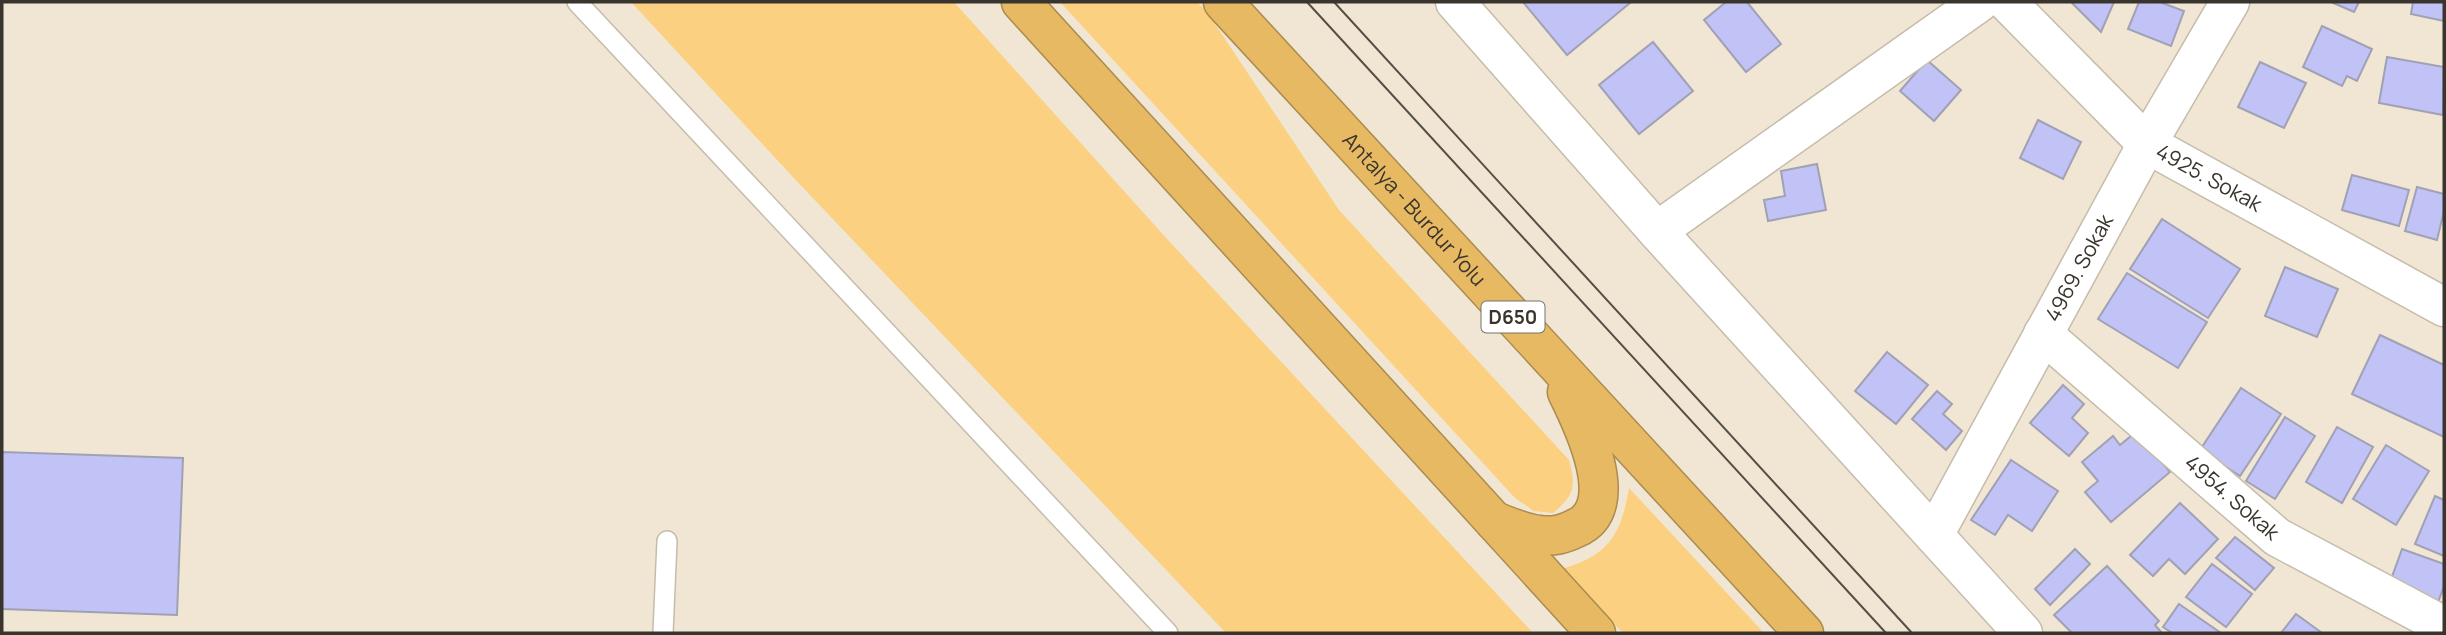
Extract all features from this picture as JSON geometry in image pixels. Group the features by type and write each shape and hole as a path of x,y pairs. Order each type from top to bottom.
{"highway":[{"path":"1020,2 1596,633"},
{"name":"Antalya - Burdur Yolu","path":"1223,2 1804,633"},
{"path":"1492,520 1538,535 1560,535 1584,525 1597,507 1599,476 1587,431 1549,357"}],"street":[{"path":"1455,2 1657,231 2023,633"},
{"path":"1657,231 1980,2"},
{"name":"4925. Sokak","path":"2007,2 2147,144 2444,307"},
{"name":"4969. Sokak","path":"1934,535 2147,144 2230,2"},
{"name":"4954. Sokak","path":"2043,334 2277,537 2444,626"}],"lane":[{"path":"577,2 1168,633"},
{"path":"663,633 667,541"}],"shaded area":[{"path":"631,2 954,2 1168,240 1533,633 1226,633 792,176"},
{"path":"1060,2 1197,2 1207,12 1339,210 1569,460 1573,483 1566,501 1553,513 1534,511 1515,498"},
{"path":"1629,488 1764,633 1623,633 1562,569 1591,557 1610,541 1622,519"}],"building":[{"path":"1523,2 1629,2 1630,3 1567,55"},
{"path":"1726,2 1747,2 1781,44 1746,72 1704,20"},
{"path":"2071,2 2114,2 2101,32"},
{"path":"2139,2 2160,2 2184,11 2171,46 2128,29"},
{"path":"2331,2 2359,2 2354,12"},
{"path":"2413,2 2444,2 2444,21 2411,14"},
{"path":"2322,26 2372,49 2357,81 2347,76 2342,86 2303,67"},
{"path":"1653,42 1693,91 1639,134 1599,85"},
{"path":"2387,57 2444,67 2443,115 2379,103"},
{"path":"1927,60 1961,90 1934,121 1900,91"},
{"path":"2260,62 2306,83 2284,128 2238,107"},
{"path":"2038,120 2081,142 2063,179 2020,158"},
{"path":"1817,164 1826,210 1768,221 1764,200 1785,196 1781,171"},
{"path":"2352,175 2409,190 2399,226 2342,210"},
{"path":"2417,187 2444,194 2444,211 2437,240 2405,231"},
{"path":"2162,219 2240,269 2208,318 2130,269"},
{"path":"2285,267 2338,289 2317,337 2265,316"},
{"path":"2127,273 2207,322 2178,368 2098,319"},
{"path":"2380,335 2444,365 2444,437 2352,394"},
{"path":"1887,352 1928,385 1896,424 1855,391"},
{"path":"2063,385 2084,404 2072,418 2088,433 2069,456 2030,423"},
{"path":"2241,388 2281,414 2240,476 2200,450"},
{"path":"1937,391 1952,404 1943,414 1962,431 1946,450 1912,419"},
{"path":"2285,417 2315,436 2275,499 2246,481"},
{"path":"2337,427 2373,447 2342,503 2306,482"},
{"path":"2136,432 2170,472 2111,522 2085,492 2098,481 2082,462 2113,436 2120,445"},
{"path":"2386,445 2429,471 2396,525 2353,499"},
{"path":"2,452 183,458 177,615 2,609"},
{"path":"2011,460 2058,491 2032,531 2008,515 1995,535 1971,520"},
{"path":"2435,496 2444,500 2444,556 2415,544"},
{"path":"2180,503 2218,539 2185,574 2169,559 2153,576 2130,555"},
{"path":"2235,537 2274,568 2255,590 2216,558"},
{"path":"2075,549 2090,564 2050,605 2035,589"},
{"path":"2402,549 2444,564 2444,586 2437,605 2388,588"},
{"path":"2212,564 2252,594 2226,627 2186,597"},
{"path":"2107,566 2159,621 2155,625 2162,633 2072,633 2054,615"},
{"path":"2179,604 2221,633 2172,633 2163,627"},
{"path":"2296,614 2322,633 2281,633"}],"tram line":[{"path":"1307,2 1886,633"},
{"path":"1334,2 1912,633"}]}
